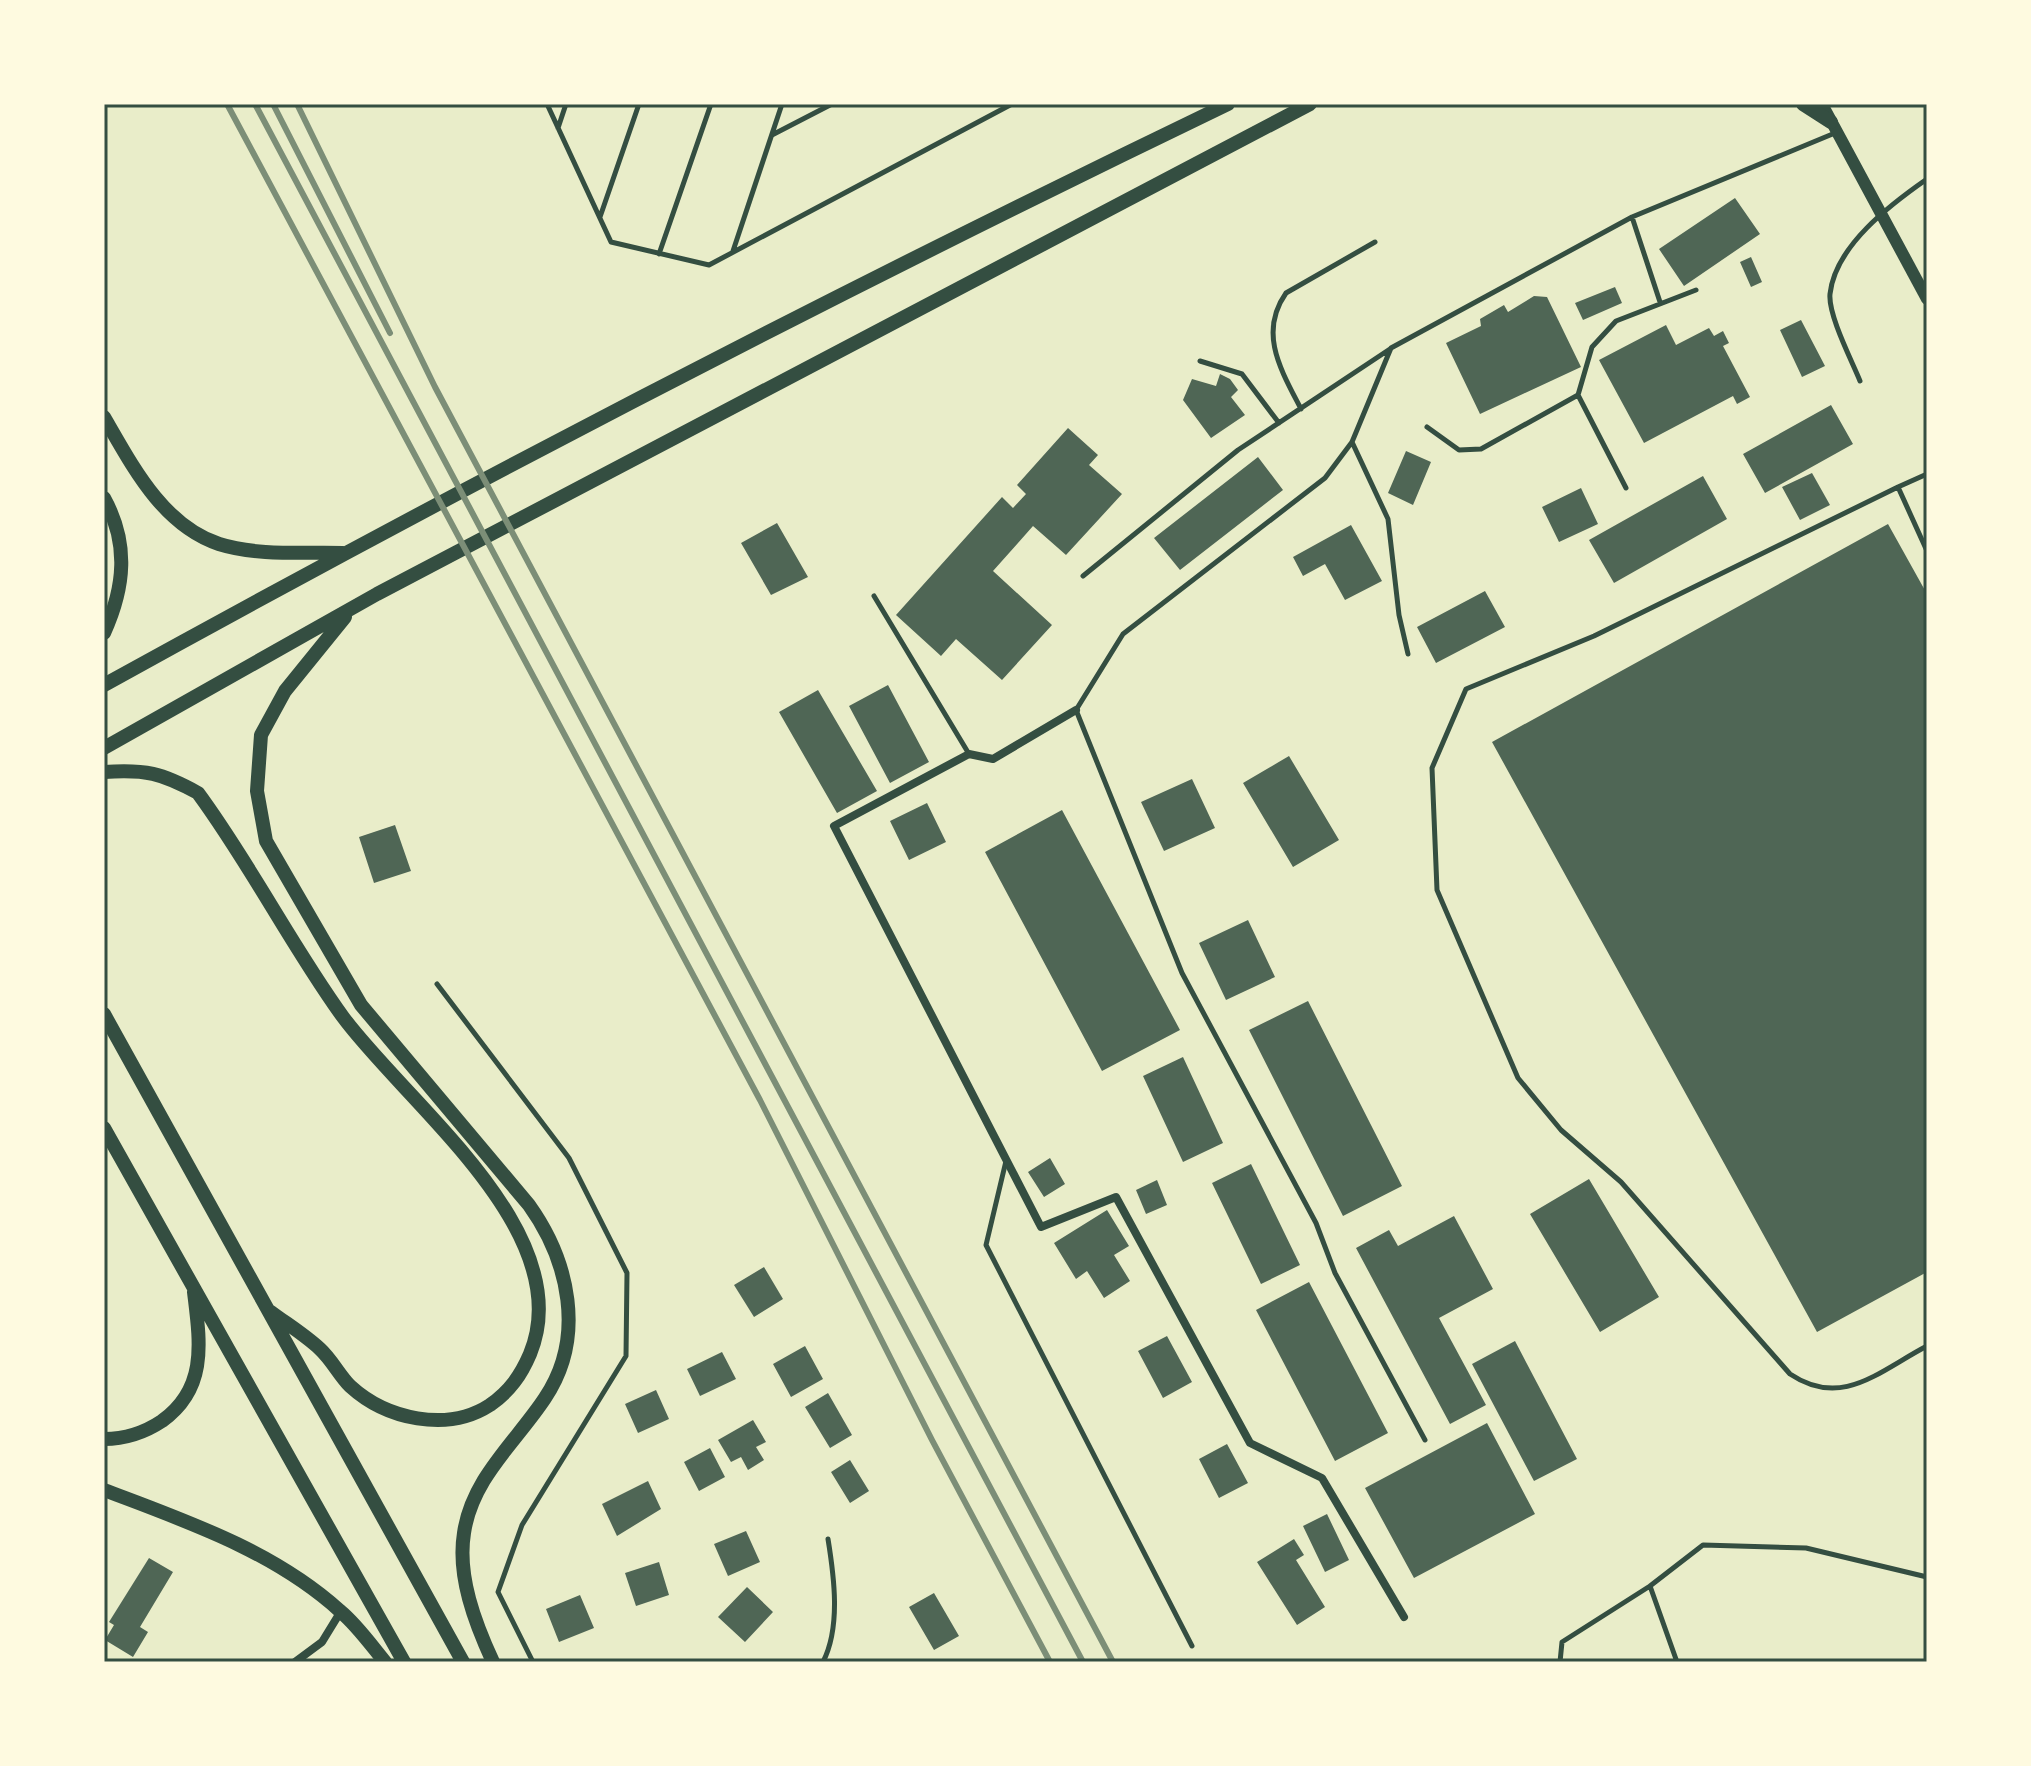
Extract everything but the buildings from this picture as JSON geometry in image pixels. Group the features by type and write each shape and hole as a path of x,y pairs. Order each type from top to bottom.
{"main road":[{"path":"104,685 360,544 568,436 1228,104"},
{"path":"104,748 377,594 1195,161 1310,104"},
{"path":"1803,104 1833,128"},
{"path":"104,417 150,492 197,532 219,544 344,553"},
{"path":"104,498 116,519 124,564 104,633"},
{"path":"352,608 292,681 261,735 257,791 266,841 361,1005 529,1205 550,1235 564,1274 568,1312 564,1357 546,1397 478,1488 464,1533 464,1578 479,1632 493,1662"},
{"path":"104,772 141,770 168,776 198,793 347,1021 478,1172 513,1221 539,1282 541,1309 536,1339 519,1380 489,1406 447,1421 407,1416 375,1406 348,1384 321,1350 271,1312"},
{"path":"104,1014 463,1662"},
{"path":"104,1128 404,1662"},
{"path":"104,1439 123,1439 152,1427 181,1407 196,1373 198,1352 193,1283"},
{"path":"104,1490 199,1526 256,1554 341,1611 385,1662"}],"street":[{"path":"1822,104 1927,299"},
{"path":"1076,710 993,759 969,754 834,826 1041,1227 1116,1197 1250,1443 1322,1478 1404,1617"},
{"path":"295,1662 322,1642 341,1611"}],"lane":[{"path":"547,104 611,242 709,265 1012,104"},
{"path":"558,128 566,104"},
{"path":"599,218 639,104"},
{"path":"659,254 711,104"},
{"path":"733,253 782,104"},
{"path":"772,136 832,104"},
{"path":"1083,576 1238,450 1391,348 1632,217 1833,128"},
{"path":"1860,381 1830,296 1838,267 1881,210 1927,179"},
{"path":"1632,217 1660,302"},
{"path":"1301,409 1276,360 1271,334 1277,306 1286,293 1375,242"},
{"path":"1626,488 1578,395 1592,347 1616,321 1696,290"},
{"path":"1391,348 1352,442 1325,478 1123,634 1076,710 1182,973 1316,1223 1335,1273 1425,1440"},
{"path":"1200,361 1242,374 1279,423"},
{"path":"1427,427 1459,450 1481,449 1578,395"},
{"path":"1352,442 1388,519 1399,615 1408,654"},
{"path":"1927,474 1594,636 1466,689 1432,768 1437,890 1518,1078 1561,1130 1621,1182 1790,1374 1809,1387 1845,1390 1927,1346"},
{"path":"1898,487 1927,551"},
{"path":"874,596 969,754"},
{"path":"437,984 569,1158 627,1273 626,1356 522,1525 498,1592 533,1662"},
{"path":"1006,1160 986,1245 1192,1646"},
{"path":"823,1662 830,1640 833,1602 834,1573 828,1539"},
{"path":"1560,1662 1562,1642 1650,1586 1703,1545 1806,1548 1927,1577"},
{"path":"1650,1586 1677,1662"}],"railway":[{"path":"227,104 760,1100 932,1440 1050,1662"},
{"path":"255,104 1083,1662"},
{"path":"273,104 390,333"},
{"path":"297,104 435,387 1113,1662"}]}
